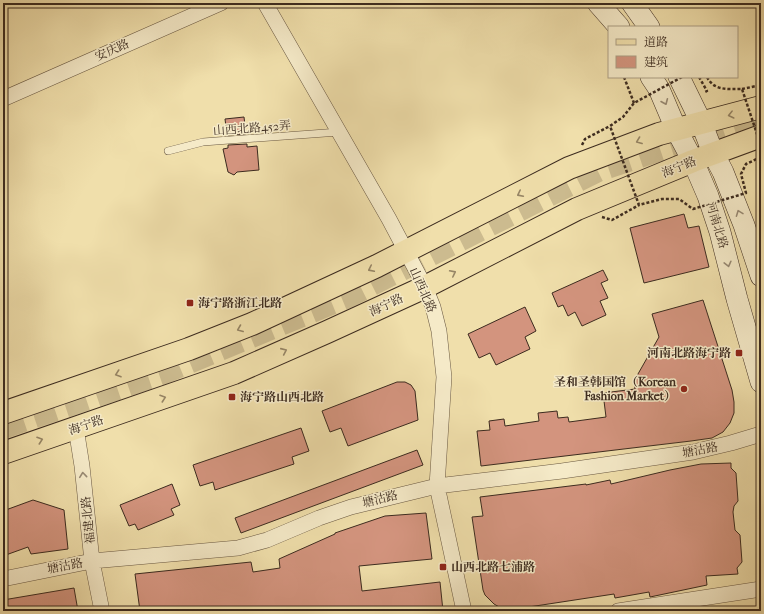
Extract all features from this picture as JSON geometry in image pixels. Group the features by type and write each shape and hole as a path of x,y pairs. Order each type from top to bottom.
{"main road":[{"path":"598,3 618,26"},
{"path":"632,3 648,26"},
{"name":"河南北路","path":"652,78 659,89 708,196 720,232 761,382"},
{"name":"河南北路","path":"679,78 701,122 713,153 723,172 744,225 761,276"},
{"path":"3,413 218,338 314,296 406,252 569,168 644,139 701,122 761,107"},
{"name":"海宁路","path":"3,453 234,373 425,287 577,210 693,161 761,136"}],"street":[{"name":"安庆路","path":"3,99 221,3"},
{"name":"山西北路","path":"265,3 388,219 425,287 433,307 439,331 444,377 437,486 464,611"},
{"name":"福建北路","path":"76,428 82,466 92,561 102,611"},
{"name":"塘沽路","path":"3,579 92,561 224,550 252,545 343,509 437,486 562,471 694,452 761,434"},
{"path":"618,611 761,589"}],"lane":[{"name":"山西北路452弄","path":"168,151 203,142 339,132"}],"path":[{"path":"624,78 634,103"},
{"path":"585,139 610,126 623,117 634,103 680,78"},
{"path":"700,78 707,91"},
{"path":"707,78 719,89 742,89 761,85"},
{"path":"742,89 761,146"},
{"path":"610,126 639,205"},
{"path":"612,220 639,205 662,199 679,199 693,209 746,193 741,174 746,164 761,157"}],"building":[{"path":"244,117 246,134 227,135 225,119"},
{"path":"247,144 247,147 257,146 259,170 237,172 234,175 228,172 223,149 228,148 228,145"},
{"path":"684,214 688,228 699,226 709,267 644,283 630,228"},
{"path":"603,270 608,280 601,283 608,298 600,301 606,315 582,326 575,312 568,316 563,305 558,307 552,293"},
{"path":"703,300 732,390 734,402 734,413 730,423 723,432 712,438 691,441 481,466 477,431 490,430 489,421 504,419 505,426 539,421 538,413 557,411 558,418 568,417 569,422 606,417 603,393 635,389 634,381 659,337 652,314"},
{"path":"525,307 536,331 525,337 530,349 496,365 490,353 479,358 468,334"},
{"path":"397,382 405,382 411,385 415,391 418,420 348,446 341,428 330,432 322,411"},
{"path":"301,428 309,451 292,457 294,464 215,490 213,482 200,486 193,465"},
{"path":"417,450 423,465 241,533 235,518"},
{"path":"731,463 731,468 736,473 738,501 734,506 733,512 735,530 740,535 742,562 737,568 738,574 706,576 707,585 650,597 649,592 615,598 614,594 509,610 494,604 485,595 472,517 483,516 480,497 586,485 610,480 611,484 701,464"},
{"path":"172,484 180,505 171,509 174,515 138,530 135,524 129,526 120,505"},
{"path":"33,500 64,510 68,549 31,554 28,547 3,556 3,511"},
{"path":"426,513 432,559 359,566 362,591 440,582 443,611 140,611 135,574 251,562 253,572 280,568 279,559 335,533 385,516"},
{"path":"74,588 78,611 3,611 3,600"}],"tunnel":[{"path":"3,428 162,374 348,297 598,171 760,117"}],"place":[{"name":"海宁路浙江北路","path":"190,303"},
{"name":"河南北路海宁路","path":"739,353"},
{"name":"圣和圣韩国馆（Korean Fashion Market）","path":"684,389"},
{"name":"海宁路山西北路","path":"232,397"},
{"name":"山西北路七浦路","path":"443,567"}]}
